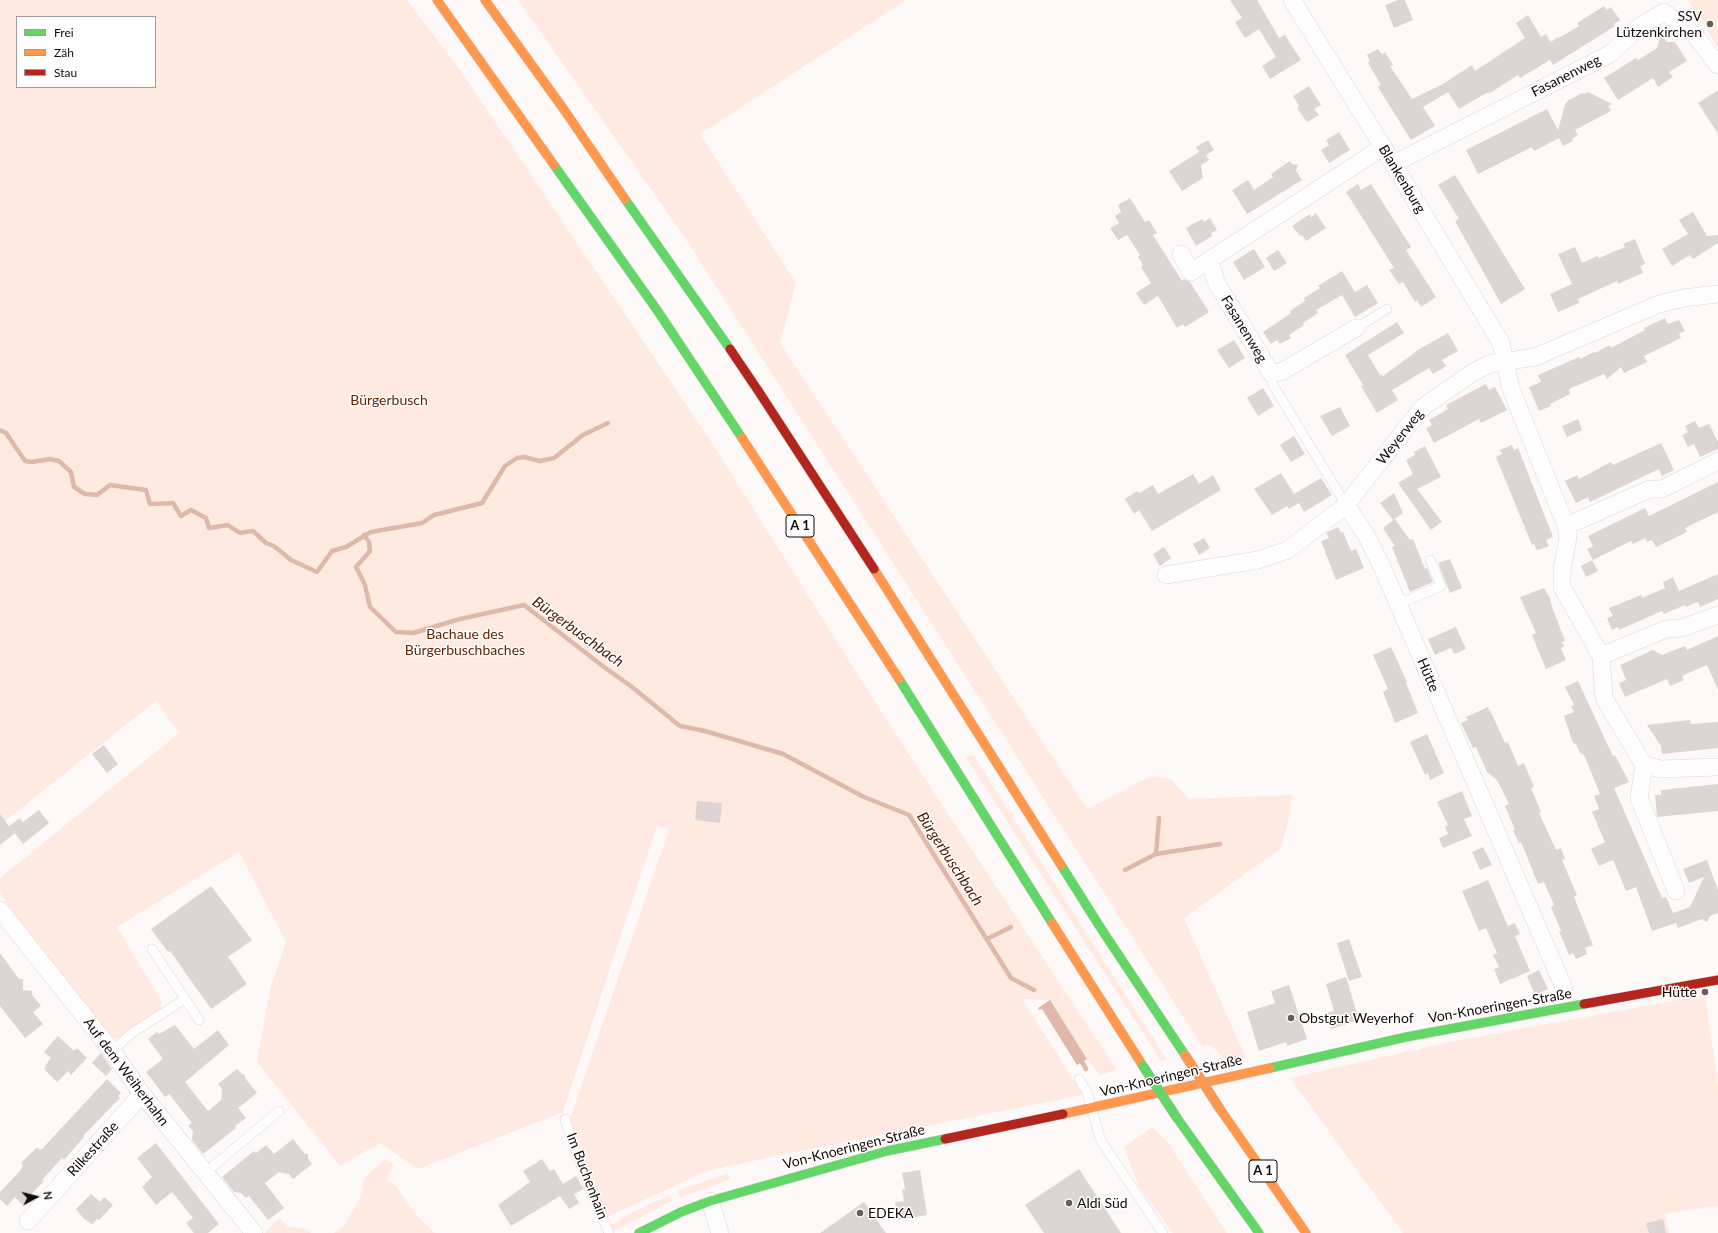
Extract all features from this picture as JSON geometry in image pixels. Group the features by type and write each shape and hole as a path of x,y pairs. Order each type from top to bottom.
{"main road":[{"name":"A 1","path":"437,0 657,310 888,660 999,840 1143,1066 1177,1118 1259,1233"},
{"name":"A 1","path":"485,0 565,111 759,392 919,639 1100,928 1220,1109 1306,1233"},
{"name":"Von-Knoeringen-Straße","path":"639,1233 681,1212 710,1201 887,1151 1091,1108 1406,1037 1718,980"}],"street":[{"name":"Blankenburg","path":"1292,0 1383,147 1501,343 1511,389 1566,526"},
{"name":"Fasanenweg","path":"1393,164 1610,54 1639,27 1664,12 1694,34 1718,65"},
{"path":"1181,254 1191,272 1383,147"},
{"name":"Fasanenweg","path":"1209,260 1217,284 1271,373 1281,372 1356,328"},
{"name":"Weyerweg","path":"1166,575 1258,560 1288,550 1346,505 1423,407 1472,373 1490,364 1535,357 1659,304 1684,298 1718,294"},
{"path":"1676,891 1640,798 1644,765 1604,698 1601,656 1562,587 1562,570 1568,537 1566,526 1650,489 1662,488 1718,460"},
{"name":"Hütte","path":"1346,505 1367,537 1398,604 1564,988"},
{"path":"1601,656 1666,629 1682,628 1718,615"},
{"path":"1644,765 1660,769 1718,767"},
{"name":"Auf dem Weiherhahn","path":"0,910 112,1051 142,1094 254,1233"},
{"name":"Rilkestraße","path":"28,1221 142,1094"},
{"path":"710,1201 720,1233"}],"lane":[{"path":"1356,328 1388,309"},
{"name":"Hütte","path":"1271,373 1273,385 1346,505"},
{"path":"1398,604 1441,586 1430,560"},
{"path":"152,949 199,1020"},
{"path":"112,1051 132,1033 185,999"},
{"path":"1079,1079 1087,1092 1101,1141 1162,1233"},
{"path":"205,1173 279,1111"},
{"name":"Im Buchenhain","path":"565,1119 586,1179 609,1233"}],"green space":[{"name":"Bürgerbusch","path":"0,0 407,0 461,71 712,443 891,727 1117,1070 1100,1075 1087,1059 1050,1000 1022,999 1083,1095 785,1154 707,1171 607,1217 570,1118 669,830 657,825 563,1112 418,1169 380,1143 340,1166 257,1062 270,989 286,942 239,852 117,927 161,1000 162,1010 112,1041 17,918 0,893 0,878 179,733 156,701 0,825"},
{"path":"518,0 906,0 700,134 796,283 780,343 1087,809 1151,776 1171,779 1189,799 1292,795 1290,814 1281,848 1184,918 1246,1058 1227,1062 1211,1045 1202,1046 685,238"},
{"name":"SSV Lützenkirchen","path":"1688,0 1718,0 1718,47"},
{"path":"965,756 974,756 1167,1060 1161,1061"},
{"path":"1705,995 1718,1084 1718,1206 1665,1214 1669,1233 1403,1233 1290,1078 1449,1042"},
{"path":"1152,1127 1169,1144 1227,1233 1173,1233 1139,1187 1124,1147"},
{"path":"385,1159 394,1164 387,1181 395,1185 418,1217 435,1233 334,1233 344,1226 360,1198 364,1178"},
{"path":"728,1173 731,1179 680,1198 677,1191"},
{"path":"670,1195 672,1201 614,1231 609,1226 632,1212"},
{"path":"280,1218 288,1227 307,1229 311,1233 265,1232"}],"shaded area":[{"path":"1050,1000 1087,1059 1077,1065 1042,1009 1039,1010 1038,1008"}],"building":[{"path":"1230,0 1257,0 1279,38 1285,35 1301,60 1270,79 1262,66 1276,57 1259,29 1245,38 1235,22 1242,18"},
{"path":"1398,0 1405,0 1413,20 1394,28 1385,5"},
{"path":"1604,6 1607,10 1611,7 1620,20 1614,24 1615,26 1553,65 1550,60 1520,78 1518,75 1490,93 1488,92 1459,109 1448,92 1423,107 1435,126 1411,140 1378,87 1381,85 1368,63 1370,61 1367,55 1378,49 1382,54 1385,52 1393,65 1390,66 1412,99 1443,84 1472,65 1475,71 1525,38 1516,23 1528,15 1541,37 1546,34 1551,42 1579,26 1577,23"},
{"path":"1661,33 1667,42 1675,42 1687,61 1669,72 1673,77 1658,87 1653,78 1618,100 1604,78 1636,58 1638,60 1657,48"},
{"path":"1309,86 1321,105 1314,109 1319,115 1307,122 1297,108 1299,106 1293,96"},
{"path":"1718,90 1718,134 1698,103"},
{"path":"1588,92 1612,104 1608,106 1611,111 1575,130 1578,135 1572,139 1573,141 1563,146 1559,138 1534,151 1532,147 1478,174 1466,150 1547,109 1558,130 1565,104 1582,93 1584,94"},
{"path":"1339,132 1350,150 1329,163 1321,150 1329,145 1326,140"},
{"path":"1208,140 1214,150 1206,155 1209,160 1201,165 1203,178 1182,191 1169,171 1199,152 1196,147"},
{"path":"1290,161 1292,164 1298,165 1296,171 1302,180 1247,214 1232,190 1248,180 1254,190 1273,177 1271,174"},
{"path":"1455,175 1525,289 1501,304 1455,221 1459,219 1438,185"},
{"path":"1358,184 1361,190 1371,184 1411,247 1406,250 1436,297 1421,307 1417,300 1415,302 1403,282 1399,284 1389,270 1394,268 1346,192"},
{"path":"1130,198 1145,222 1149,220 1157,233 1153,235 1182,281 1184,279 1190,282 1209,312 1185,327 1183,324 1177,328 1158,296 1144,305 1136,293 1151,283 1141,267 1143,265 1138,257 1140,255 1127,235 1118,240 1110,228 1119,223 1115,216 1121,212 1118,205"},
{"path":"1693,212 1707,236 1718,235 1718,243 1693,259 1690,255 1672,266 1662,249 1688,234 1679,220"},
{"path":"1316,213 1326,228 1306,241 1292,226 1310,214 1311,217"},
{"path":"1210,218 1217,230 1211,233 1212,236 1196,246 1186,228 1202,219 1204,222"},
{"path":"1635,239 1645,264 1640,266 1643,273 1618,284 1617,281 1578,299 1579,303 1558,312 1550,294 1572,284 1558,254 1575,247 1582,263 1598,256 1599,258 1625,247 1623,244"},
{"path":"1254,249 1265,267 1244,280 1233,262"},
{"path":"1278,250 1287,263 1274,271 1266,258"},
{"path":"1342,271 1355,292 1367,285 1378,303 1355,317 1342,295 1316,310 1318,313 1289,335 1291,338 1280,344 1277,340 1271,344 1263,332 1291,313 1290,311 1305,301 1304,298 1320,288 1318,286"},
{"path":"1665,318 1668,324 1679,320 1685,331 1679,334 1681,338 1644,356 1647,362 1624,373 1621,367 1607,379 1604,374 1569,389 1570,394 1550,404 1551,406 1539,411 1529,387 1541,382 1538,375 1579,357 1580,359 1594,352 1595,353 1610,345 1611,348 1645,330 1644,328"},
{"path":"1397,322 1404,333 1368,355 1380,375 1382,374 1383,376 1421,348 1448,333 1458,351 1442,360 1446,366 1440,370 1433,374 1429,368 1392,390 1398,400 1377,413 1361,386 1363,385 1345,355"},
{"path":"1234,340 1245,358 1229,368 1217,350"},
{"path":"1486,384 1489,390 1495,387 1507,410 1481,423 1479,419 1434,443 1426,428 1432,425 1429,420 1448,409 1446,405"},
{"path":"1263,388 1274,406 1258,416 1247,398"},
{"path":"1340,407 1350,426 1332,436 1320,416"},
{"path":"1578,419 1582,430 1567,437 1562,426"},
{"path":"1695,421 1699,428 1709,424 1718,442 1718,449 1700,457 1694,444 1688,447 1682,435 1688,432 1685,426"},
{"path":"1294,436 1305,454 1291,462 1280,445"},
{"path":"1661,443 1674,470 1662,476 1659,469 1590,502 1588,497 1576,503 1565,481 1577,475 1579,479 1611,462 1613,465"},
{"path":"1512,445 1514,450 1518,448 1553,537 1546,540 1549,546 1537,550 1534,544 1532,545 1496,457 1502,454 1500,450"},
{"path":"1425,446 1441,477 1417,489 1442,522 1431,530 1398,483 1413,474 1406,460 1415,455 1414,452"},
{"path":"1281,473 1294,494 1321,478 1332,495 1304,512 1299,503 1289,509 1287,506 1272,515 1254,489"},
{"path":"1193,474 1199,484 1213,475 1221,490 1152,531 1139,510 1134,514 1125,499 1137,491 1139,493 1153,485 1158,494"},
{"path":"1718,482 1718,512 1685,528 1687,532 1656,547 1652,540 1647,542 1645,538 1633,544 1631,541 1593,560 1587,549 1593,546 1588,536 1645,508 1649,516"},
{"path":"1394,493 1403,513 1393,520 1380,503"},
{"path":"1395,519 1410,540 1413,539 1425,569 1427,568 1433,582 1410,592 1392,547 1395,546 1383,528"},
{"path":"1338,527 1341,533 1343,532 1351,551 1356,549 1364,568 1336,580 1321,541 1329,538 1326,533"},
{"path":"1204,538 1210,548 1199,555 1193,544"},
{"path":"1164,547 1171,558 1160,566 1153,554"},
{"path":"1450,559 1462,588 1450,593 1438,563"},
{"path":"1592,560 1598,571 1586,577 1581,566"},
{"path":"1718,574 1718,599 1700,607 1698,602 1686,607 1685,605 1664,614 1662,611 1619,630 1618,627 1612,630 1607,618 1613,616 1609,608 1641,595 1642,598 1665,588 1663,582 1673,577 1679,591"},
{"path":"1544,588 1550,598 1565,641 1562,642 1564,647 1561,648 1566,660 1546,669 1532,635 1536,633 1520,597"},
{"path":"1456,627 1466,649 1454,654 1451,648 1435,655 1428,639"},
{"path":"1718,636 1718,690 1707,665 1682,676 1684,680 1670,686 1667,679 1625,697 1619,683 1626,680 1620,665 1653,650 1662,655 1685,646 1687,650"},
{"path":"1391,647 1407,682 1406,683 1418,713 1395,723 1383,692 1388,689 1373,655"},
{"path":"1578,681 1613,756 1615,755 1629,782 1614,788 1662,898 1666,897 1673,913 1690,907 1704,877 1689,883 1683,869 1707,860 1718,890 1718,913 1710,916 1707,922 1702,919 1678,928 1676,923 1652,931 1636,887 1626,891 1613,860 1599,866 1591,849 1605,842 1592,812 1599,809 1594,796 1600,794 1584,755 1580,753 1576,744 1573,743 1564,716 1574,712 1571,706 1574,705 1565,687"},
{"path":"1488,707 1505,743 1508,742 1518,766 1524,763 1534,787 1531,788 1541,812 1539,813 1556,850 1561,848 1565,859 1562,860 1577,895 1574,897 1593,945 1585,948 1587,954 1576,959 1573,953 1569,955 1559,931 1561,931 1551,907 1554,905 1544,882 1538,884 1521,842 1519,843 1513,831 1515,830 1505,806 1509,804 1497,780 1487,772 1476,747 1473,748 1461,723 1468,720 1466,717"},
{"path":"1690,720 1691,724 1718,722 1718,748 1662,754 1661,746 1647,725"},
{"path":"1427,734 1444,773 1430,780 1428,773 1425,775 1410,742"},
{"path":"104,745 118,764 107,773 92,754"},
{"path":"1718,784 1718,811 1657,817 1655,795 1661,795 1661,790"},
{"path":"1462,791 1472,816 1464,819 1472,836 1443,848 1439,838 1448,834 1445,827 1448,825 1437,802"},
{"path":"697,801 722,803 720,823 695,820"},
{"path":"39,810 49,823 23,844 15,833 0,845 0,814 9,826 20,818 23,822"},
{"path":"1483,847 1492,865 1480,870 1472,852"},
{"path":"1488,880 1508,926 1515,923 1520,934 1515,936 1530,971 1500,984 1494,969 1499,967 1493,955 1497,953 1486,928 1479,931 1462,891"},
{"path":"211,886 252,940 228,957 247,984 211,1009 170,951 168,952 151,929"},
{"path":"1349,939 1362,977 1349,981 1337,943"},
{"path":"0,953 19,979 23,979 23,990 32,991 32,995 41,1006 33,1012 43,1024 25,1038 0,1006"},
{"path":"1539,970 1548,989 1535,995 1527,976"},
{"path":"1346,977 1359,1020 1331,1029 1326,1013 1334,1011 1326,984"},
{"path":"1289,985 1307,1039 1287,1046 1286,1042 1259,1051 1247,1012 1275,1003 1271,991"},
{"path":"175,1025 194,1049 218,1030 229,1045 185,1082 208,1111 221,1100 222,1089 218,1084 237,1069 245,1075 245,1078 257,1093 238,1108 246,1118 235,1126 236,1128 203,1154 192,1140 193,1131 188,1126 192,1123 169,1094 165,1097 146,1072 163,1059 148,1039 157,1032 159,1034"},
{"path":"58,1036 74,1051 77,1048 87,1058 71,1075 68,1071 57,1082 44,1069 51,1058 44,1052"},
{"path":"101,1053 112,1069 106,1076 92,1063"},
{"path":"107,1079 121,1093 118,1096 120,1098 83,1136 84,1137 64,1160 62,1158 42,1180 44,1181 22,1204 15,1197 7,1206 0,1199 0,1192 19,1172 23,1166 21,1163 36,1148 42,1149"},
{"path":"293,1139 305,1154 308,1154 308,1158 312,1164 293,1179 289,1174 279,1172 265,1183 284,1208 268,1220 249,1196 246,1198 241,1193 234,1192 222,1177 254,1151 256,1153 266,1145 274,1154"},
{"path":"156,1143 219,1224 208,1233 194,1233 186,1223 193,1218 172,1192 156,1205 142,1187 152,1177 137,1158"},
{"path":"542,1159 550,1171 554,1169 563,1184 576,1176 584,1189 574,1194 579,1203 569,1209 560,1196 511,1226 498,1205 530,1182 523,1171"},
{"name":"Aldi Süd","path":"1079,1169 1121,1233 1044,1233 1025,1205"},
{"path":"920,1170 927,1215 898,1220 895,1202 904,1201 902,1190 905,1189 902,1173"},
{"path":"91,1194 100,1202 104,1197 113,1205 99,1220 97,1219 92,1224 83,1218 76,1209"},
{"name":"EDEKA","path":"864,1202 886,1233 820,1233"},
{"path":"1663,1219 1666,1233 1649,1233 1646,1223"}],"waterway":[{"name":"Bürgerbuschbach","path":"0,430 6,433 25,461 32,462 50,459 59,461 71,472 74,487 85,494 97,495 110,485 146,490 150,504 173,503 181,516 191,510 206,518 209,528 228,525 240,533 253,531 266,543 274,546 291,560 317,572 332,551 346,547 371,532 422,523 434,515 482,503 505,466 517,458 524,457 540,461 554,458 583,435 608,423"},
{"name":"Bürgerbuschbach","path":"364,535 369,542 370,551 356,567 365,585 370,607 396,632 413,633 460,619 524,605 632,687 680,726 705,731 783,754 864,797 909,815 1011,978 1034,990"},
{"name":"Bürgerbuschbach","path":"1156,854 1159,818"},
{"name":"Bürgerbuschbach","path":"1125,870 1156,854 1220,844"},
{"name":"Bürgerbuschbach","path":"987,939 1011,927"},
{"name":"Bürgerbuschbach","path":"1079,1057 1086,1069"}],"traffic: fast":[{"path":"554,165 657,310 742,438"},
{"path":"625,199 730,349"},
{"path":"899,679 1052,923"},
{"path":"1061,865 1100,927 1185,1055"},
{"path":"1270,1068 1406,1037 1584,1004"},
{"path":"1143,1066 1177,1118"},
{"path":"1177,1118 1259,1233"},
{"path":"639,1233 681,1212 710,1201 887,1151 945,1139"}],"traffic: slow":[{"path":"437,0 554,165"},
{"path":"485,0 565,111 625,199"},
{"path":"742,438 899,679"},
{"path":"874,569 1061,865"},
{"path":"1052,923 1143,1066"},
{"path":"1185,1055 1220,1109"},
{"path":"1063,1114 1270,1068"},
{"path":"1220,1109 1306,1233"}],"traffic: jam":[{"path":"730,349 874,569"},
{"path":"1584,1004 1718,980"},
{"path":"945,1139 1063,1114"}],"place":[{"name":"SSV Lützenkirchen","path":"1710,24"},
{"name":"Hütte","path":"1705,992"},
{"name":"Obstgut Weyerhof","path":"1291,1018"},
{"name":"Aldi Süd","path":"1069,1203"},
{"name":"EDEKA","path":"860,1213"}],"park label":[{"name":"Bachaue des Bürgerbuschbaches","path":"465,642"}]}
